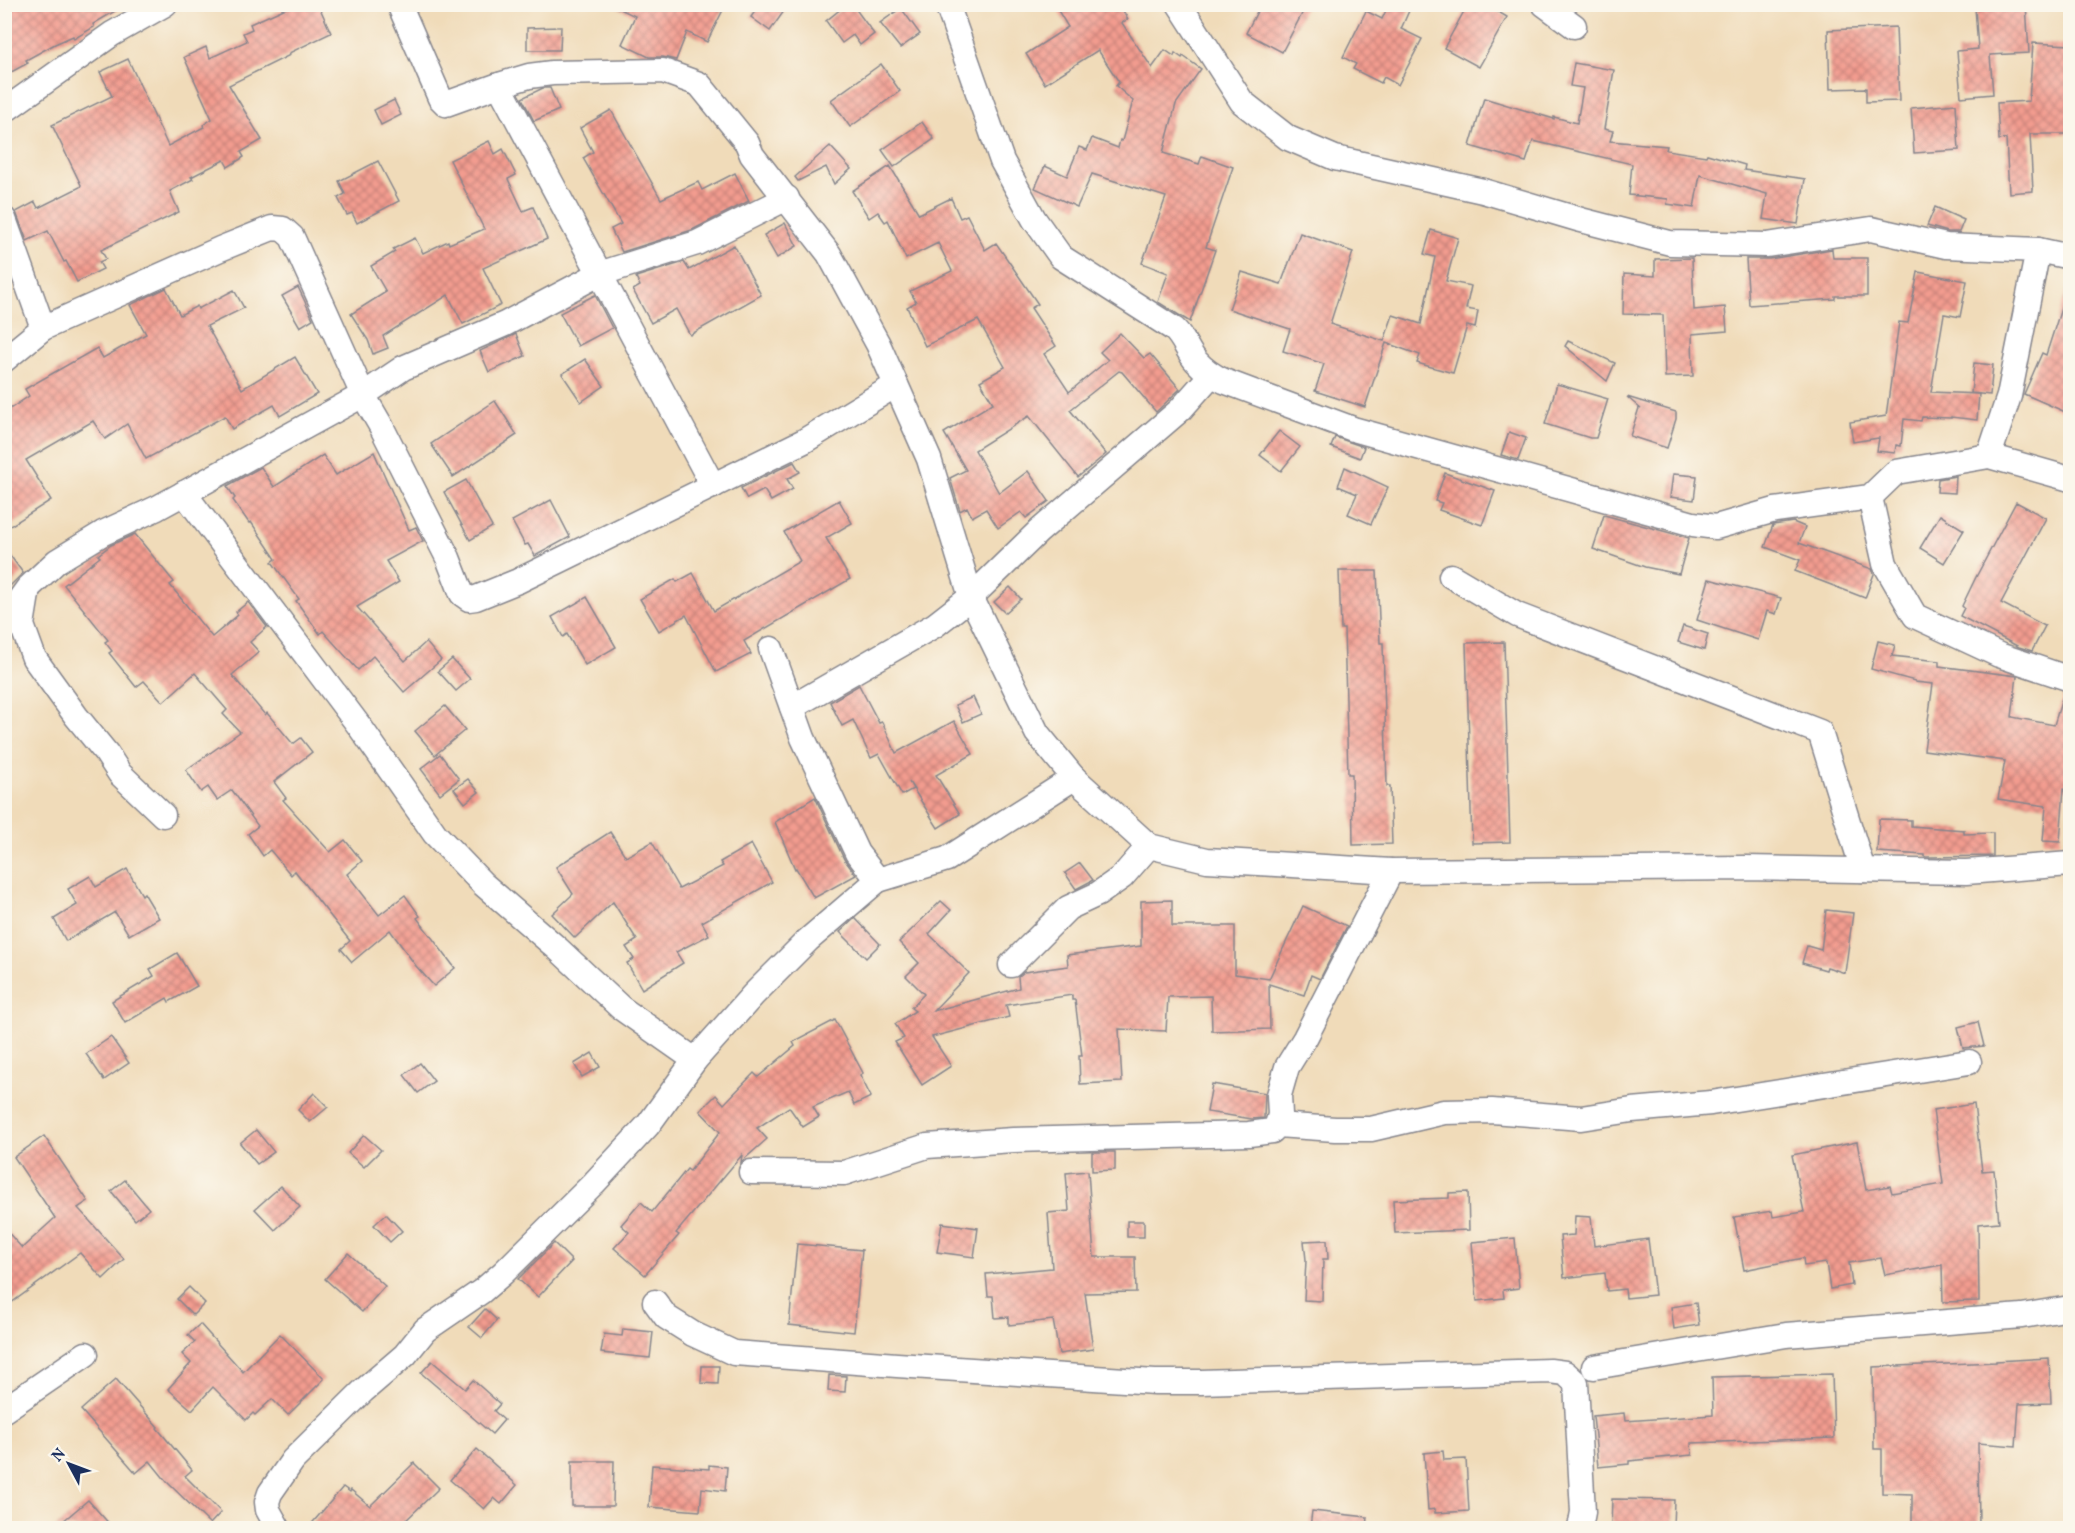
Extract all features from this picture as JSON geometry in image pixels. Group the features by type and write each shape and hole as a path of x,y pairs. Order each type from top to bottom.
{"street":[{"path":"399,4 440,98 446,104 499,84 552,73 663,71 699,84 747,143 752,155 829,254 878,344 929,459 970,597 1037,733 1074,778 1149,846 1207,860 1391,871 1745,868 1966,872 2070,864"},
{"path":"947,4 1002,161 1034,219 1061,257 1174,328 1181,335 1195,360 1211,375 1353,429 1693,524 1716,526 1775,510 1870,497 1896,472 1989,456 2070,479"},
{"path":"1179,4 1242,102 1288,138 1335,158 1483,191 1670,243 1767,245 1871,229 1946,246 2038,250 2070,257"},
{"path":"1544,4 1574,26"},
{"path":"4,111 112,34 164,5"},
{"path":"499,84 713,486"},
{"path":"4,621 28,588 57,561 103,533 157,508 363,395 403,368 505,324 599,274 697,243 787,198"},
{"path":"4,219 43,328"},
{"path":"4,360 43,328 230,245 272,228 283,229 292,237 363,395 448,558 462,594 469,599 518,581 804,441 896,385"},
{"path":"1989,456 2009,396 2038,250"},
{"path":"792,707 935,626 970,597 1038,532 1180,410 1211,375"},
{"path":"184,493 360,727 435,834 483,884 621,1008 695,1060"},
{"path":"1870,497 1885,564 1915,616 2000,655 2070,679"},
{"path":"1450,576 1517,615 1820,732 1863,870"},
{"path":"28,588 22,625 34,658 120,774 163,816"},
{"path":"771,649 803,738 857,853 878,880"},
{"path":"278,1528 268,1510 267,1502 270,1493 294,1460 363,1391 405,1355 426,1330 482,1291 503,1273 594,1183 648,1125 695,1060 801,946 832,917 878,880 947,859 1074,778"},
{"path":"1011,965 1068,908 1098,894 1122,877 1149,846"},
{"path":"751,1172 844,1173 927,1146 1013,1140 1249,1134 1272,1131 1280,1115 1279,1095 1287,1067 1305,1038 1391,871"},
{"path":"1277,1125 1371,1129 1444,1112 1492,1111 1581,1118 1632,1110 1711,1103 1882,1078 1969,1062"},
{"path":"655,1302 666,1317 693,1334 734,1353 1155,1382 1565,1372 1576,1383 1583,1512 1580,1528"},
{"path":"1594,1366 1786,1335 2022,1316 2070,1308"},
{"path":"4,1410 86,1354"}],"building":[{"path":"4,4 127,4 93,24 94,27 74,39 73,36 55,44 26,60 28,63 4,76"},
{"path":"295,4 318,4 331,33 229,85 262,140 241,152 244,157 228,167 224,160 170,191 179,212 101,250 106,259 99,262 103,269 77,282 48,231 27,241 16,212 35,202 38,208 81,185 52,125 112,96 100,72 128,59 168,146 204,127 203,125 212,119 184,57 206,47 210,58 247,41 243,33 252,29 250,24"},
{"path":"610,4 726,4 707,42 687,32 676,60 649,57 622,44 635,16"},
{"path":"760,4 789,4 770,31 751,17"},
{"path":"847,4 852,4 874,34 860,45 853,35 842,43 826,21"},
{"path":"1054,4 1119,4 1128,19 1122,23 1152,68 1165,50 1174,56 1175,53 1182,58 1183,56 1201,69 1176,104 1163,153 1199,164 1202,156 1233,167 1206,247 1215,250 1190,322 1158,302 1168,273 1142,263 1166,197 1092,174 1077,207 1035,188 1045,166 1067,176 1079,147 1087,150 1092,138 1118,148 1133,101 1116,86 1119,82 1098,50 1045,84 1026,54 1068,27"},
{"path":"1261,4 1307,4 1282,52 1246,33"},
{"path":"1389,4 1412,4 1401,29 1422,39 1398,85 1384,77 1381,83 1353,69 1356,64 1343,57 1366,11 1382,19"},
{"path":"1468,4 1485,4 1507,17 1479,67 1444,48"},
{"path":"2026,4 2029,53 1990,55 1993,94 1961,97 1957,51 1978,49 1975,7"},
{"path":"901,8 920,34 900,48 880,23"},
{"path":"561,27 560,50 527,50 527,28"},
{"path":"1896,27 1899,101 1866,102 1866,88 1830,89 1828,30"},
{"path":"2033,43 2070,45 2070,134 2030,134 2033,191 2009,193 2006,139 1999,140 1997,103 2029,101"},
{"path":"1574,63 1614,70 1604,129 1613,131 1610,141 1667,146 1666,150 1706,156 1707,154 1745,165 1744,170 1805,179 1798,224 1763,219 1767,194 1700,175 1694,208 1667,204 1668,199 1629,195 1632,164 1533,141 1526,162 1470,146 1484,98 1554,119 1554,117 1577,123 1583,88 1570,86"},
{"path":"881,64 900,91 850,127 831,100"},
{"path":"543,88 550,88 559,110 534,121 522,98"},
{"path":"394,100 401,115 381,125 374,110"},
{"path":"1956,104 1959,150 1914,153 1911,108"},
{"path":"611,110 661,199 698,182 702,190 735,173 749,201 692,230 622,252 611,229 621,224 583,158 593,152 580,128"},
{"path":"922,122 934,139 894,167 882,150"},
{"path":"489,141 495,154 503,149 516,175 508,179 523,211 533,207 547,239 483,268 501,305 463,324 448,295 383,336 388,348 373,354 368,340 351,314 386,292 371,266 395,252 393,249 415,238 423,253 448,241 449,244 484,229 450,160"},
{"path":"830,146 851,169 834,184 826,167 798,181 795,177"},
{"path":"378,161 399,201 357,223 352,213 347,215 338,198 345,194 339,181"},
{"path":"890,166 919,214 951,198 960,218 967,215 985,250 996,243 1038,304 1031,308 1056,346 1044,354 1069,392 1108,360 1100,352 1120,333 1144,358 1150,354 1180,389 1156,412 1119,371 1070,410 1106,454 1078,477 1029,416 975,450 999,493 1028,471 1049,501 1026,518 1021,512 998,528 986,509 972,517 967,507 960,511 950,478 966,470 944,433 993,403 980,381 1005,367 978,320 925,346 907,307 916,302 910,291 952,271 938,243 906,259 888,220 885,222 878,212 869,218 852,191"},
{"path":"1935,207 1964,220 1959,232 1948,232 1927,226"},
{"path":"785,223 797,246 777,258 764,235"},
{"path":"1431,230 1458,238 1446,281 1471,286 1466,309 1478,311 1475,328 1467,326 1453,373 1417,363 1420,355 1386,343 1365,407 1315,391 1324,364 1283,351 1290,329 1229,309 1242,272 1281,284 1300,233 1353,252 1330,324 1384,341 1393,315 1421,324 1435,257 1424,254"},
{"path":"734,245 761,295 690,335 676,309 651,323 633,290 640,286 636,277 684,262 689,270"},
{"path":"1832,249 1833,258 1867,258 1867,296 1835,296 1835,299 1749,305 1746,259 1769,259"},
{"path":"1692,258 1694,310 1725,307 1727,331 1692,334 1693,376 1665,377 1663,315 1623,314 1624,274 1655,276 1655,259"},
{"path":"1918,272 1967,281 1960,317 1944,314 1931,392 1979,394 1977,420 1951,417 1922,417 1921,421 1904,419 1901,446 1896,445 1895,453 1877,451 1879,438 1853,442 1850,422 1886,416 1899,322 1908,323"},
{"path":"298,287 313,319 300,327 282,296"},
{"path":"166,288 180,315 197,306 198,309 234,290 244,308 207,326 242,389 295,357 317,394 280,416 274,405 232,429 225,416 146,459 127,424 105,439 93,421 26,460 51,500 4,530 4,413 29,396 25,389 97,348 103,358 146,334 130,305"},
{"path":"2067,290 2070,291 2070,414 2024,394 2042,353 2046,355"},
{"path":"595,295 612,328 578,346 560,313"},
{"path":"516,334 525,356 489,372 480,351"},
{"path":"1568,341 1615,363 1607,381 1565,346"},
{"path":"585,359 604,386 581,402 562,374"},
{"path":"1974,363 1993,365 1990,395 1971,393"},
{"path":"1557,384 1608,399 1596,438 1545,424"},
{"path":"1627,397 1676,412 1667,448 1630,436 1639,408 1641,409"},
{"path":"495,401 517,435 453,477 431,444"},
{"path":"1279,431 1300,447 1281,471 1260,455"},
{"path":"1509,432 1526,438 1518,460 1501,455"},
{"path":"1335,437 1364,447 1360,458 1331,447"},
{"path":"374,452 409,530 416,527 423,541 386,561 399,582 357,607 405,661 426,642 441,660 404,692 373,656 358,670 323,631 320,634 296,601 299,599 272,562 276,559 233,500 235,498 227,486 261,467 274,487 323,455 336,475"},
{"path":"794,462 800,472 787,479 793,489 771,501 764,490 747,499 741,488"},
{"path":"1345,467 1388,487 1371,524 1348,514 1357,494 1338,486"},
{"path":"1445,473 1495,491 1482,525 1439,510 1442,503 1435,501"},
{"path":"1673,474 1697,476 1694,500 1670,497"},
{"path":"1956,476 1955,493 1937,492 1938,479"},
{"path":"466,480 492,527 470,540 444,492"},
{"path":"551,500 570,537 535,556 528,544 525,545 512,521"},
{"path":"839,500 852,523 826,538 850,579 744,641 751,654 716,672 686,615 659,631 640,599 675,579 677,582 693,573 714,611 800,561 784,532"},
{"path":"2016,502 2046,518 2001,603 2045,626 2032,651 2019,647 1960,616 1964,608 1962,606 1976,577"},
{"path":"1604,515 1689,538 1679,574 1645,567 1593,549"},
{"path":"1940,515 1964,530 1944,563 1920,548"},
{"path":"1793,522 1805,527 1799,543 1872,569 1874,574 1865,598 1795,571 1800,560 1765,547 1773,525"},
{"path":"135,534 174,582 170,585 212,637 238,615 236,612 248,602 267,627 250,642 259,652 232,675 293,744 301,738 312,752 274,782 286,798 283,800 330,852 345,840 362,861 347,874 379,915 405,895 420,916 417,918 455,968 434,986 390,930 352,962 341,949 350,941 295,871 291,875 270,850 263,856 248,834 258,826 232,790 217,800 208,787 201,792 186,770 240,732 223,714 227,710 195,673 163,702 144,681 136,687 109,653 112,651 105,642 108,640 64,585 100,557 98,555 111,545"},
{"path":"4,547 23,573 4,592"},
{"path":"1339,571 1377,571 1380,643 1383,643 1387,786 1390,786 1392,844 1353,845 1352,774 1348,774 1344,629 1341,629"},
{"path":"1709,579 1781,598 1776,614 1767,611 1758,640 1697,620"},
{"path":"1010,587 1021,599 1005,613 994,602"},
{"path":"587,597 616,647 585,665 567,634 563,637 552,617"},
{"path":"1683,626 1708,634 1704,650 1678,642"},
{"path":"1878,641 1895,645 1892,656 1939,661 1939,666 2017,676 2012,717 2054,725 2064,692 2070,693 2070,790 2064,789 2060,842 2043,841 2046,806 1998,799 2005,761 1924,750 1933,684 1915,682 1871,669"},
{"path":"1504,642 1510,842 1472,843 1466,643"},
{"path":"452,659 470,679 456,691 438,671"},
{"path":"859,685 879,723 882,722 896,753 954,721 973,754 936,775 960,814 938,828 909,782 913,789 902,795 879,754 871,758 853,720 842,726 830,702"},
{"path":"973,697 981,714 963,722 955,705"},
{"path":"445,706 465,730 435,755 415,731"},
{"path":"440,754 459,779 440,794 421,769"},
{"path":"468,779 479,792 465,803 454,789"},
{"path":"815,797 844,859 856,875 814,898 795,869 775,822"},
{"path":"1879,819 1911,820 1911,826 1964,830 1964,834 1993,833 1993,856 1925,857 1925,855 1877,852"},
{"path":"610,832 626,857 652,842 679,889 723,866 720,862 751,844 772,882 702,922 709,935 676,952 683,963 642,989 627,963 634,959 626,947 637,940 613,902 575,938 552,914 573,894 556,867"},
{"path":"1080,863 1093,880 1076,889 1065,873"},
{"path":"127,869 159,918 129,935 115,912 66,941 54,919 77,905 68,889 90,876 96,887"},
{"path":"1172,900 1172,926 1235,926 1235,974 1269,979 1303,906 1347,926 1320,979 1311,975 1304,995 1269,984 1270,1029 1212,1031 1211,996 1168,997 1166,1031 1119,1029 1122,1082 1080,1084 1079,1056 1082,1056 1075,1000 1072,1000 1072,995 1006,1005 1009,1017 932,1037 951,1066 922,1085 895,1042 904,1038 895,1024 915,1011 911,1008 924,994 906,976 919,963 899,942 941,901 951,910 929,934 969,973 933,1011 1019,988 1018,977 1024,972 1068,966 1067,955 1141,946 1141,901"},
{"path":"1826,910 1853,913 1845,973 1802,963 1807,946 1821,950"},
{"path":"855,918 880,944 866,958 840,932"},
{"path":"177,953 197,986 169,1002 167,998 125,1023 112,1001 154,976 150,969"},
{"path":"835,1020 863,1073 860,1075 871,1097 854,1105 848,1092 813,1107 819,1117 803,1127 789,1107 757,1128 767,1139 741,1162 742,1155 676,1233 679,1235 645,1275 614,1248 629,1232 621,1225 641,1202 652,1212 687,1169 690,1171 720,1132 700,1111 716,1095 724,1104 754,1073 758,1077 795,1046 793,1042"},
{"path":"1978,1022 1984,1046 1963,1048 1958,1027"},
{"path":"111,1037 129,1063 104,1080 86,1054"},
{"path":"592,1053 600,1067 582,1077 574,1064"},
{"path":"420,1063 434,1081 418,1093 404,1075"},
{"path":"1212,1084 1265,1093 1264,1118 1252,1119 1207,1112"},
{"path":"314,1093 328,1107 310,1122 298,1110"},
{"path":"1974,1104 1982,1171 1994,1170 1999,1222 1978,1224 1979,1301 1943,1302 1942,1265 1885,1275 1881,1258 1849,1263 1852,1285 1830,1289 1826,1263 1804,1266 1803,1258 1744,1270 1734,1217 1772,1211 1773,1217 1804,1212 1792,1155 1857,1142 1866,1190 1890,1186 1892,1193 1943,1184 1933,1110"},
{"path":"256,1130 274,1152 257,1164 240,1143"},
{"path":"364,1135 381,1150 364,1167 348,1153"},
{"path":"44,1136 88,1201 78,1208 124,1259 103,1279 80,1253 4,1308 4,1228 22,1248 55,1218 14,1157"},
{"path":"1092,1152 1115,1152 1115,1170 1092,1171"},
{"path":"1088,1171 1094,1257 1135,1257 1136,1292 1085,1293 1093,1349 1059,1354 1053,1320 1009,1325 1009,1317 995,1318 993,1296 988,1296 986,1274 1052,1268 1048,1213 1069,1211 1066,1173"},
{"path":"125,1180 149,1209 135,1220 111,1191"},
{"path":"281,1186 300,1207 275,1230 255,1209"},
{"path":"1468,1192 1469,1230 1395,1233 1393,1200 1449,1198 1449,1193"},
{"path":"386,1214 402,1231 390,1242 374,1225"},
{"path":"1575,1216 1591,1217 1594,1246 1648,1239 1655,1295 1626,1298 1625,1289 1607,1291 1605,1273 1564,1278 1560,1236 1574,1235"},
{"path":"1127,1221 1144,1221 1144,1237 1127,1237"},
{"path":"942,1223 978,1228 974,1257 937,1252"},
{"path":"1515,1238 1519,1288 1503,1290 1504,1298 1477,1301 1472,1242"},
{"path":"1327,1240 1328,1259 1323,1259 1322,1301 1304,1300 1306,1260 1304,1241"},
{"path":"554,1243 572,1261 538,1297 518,1279"},
{"path":"797,1244 862,1250 854,1332 789,1325"},
{"path":"348,1253 385,1286 362,1312 325,1279"},
{"path":"189,1287 205,1303 193,1315 177,1299"},
{"path":"1696,1303 1699,1325 1674,1329 1671,1307"},
{"path":"485,1309 497,1320 482,1338 469,1327"},
{"path":"200,1324 243,1372 280,1334 324,1379 288,1415 272,1399 246,1420 213,1387 192,1410 168,1389 191,1363 182,1354 195,1342 188,1335"},
{"path":"623,1329 653,1332 650,1358 601,1353 604,1334 622,1336"},
{"path":"2049,1358 2051,1403 2019,1404 2016,1446 1978,1443 1979,1528 1912,1528 1912,1494 1882,1493 1882,1449 1874,1449 1873,1367"},
{"path":"432,1361 465,1389 473,1380 500,1404 494,1411 504,1420 492,1434 421,1373"},
{"path":"702,1366 719,1366 718,1384 701,1383"},
{"path":"1832,1374 1834,1438 1691,1443 1692,1455 1629,1461 1629,1464 1598,1467 1593,1416 1624,1413 1625,1421 1713,1415 1712,1377"},
{"path":"829,1375 846,1376 845,1392 828,1391"},
{"path":"116,1379 192,1470 185,1476 221,1512 210,1524 167,1482 150,1461 136,1473 81,1410"},
{"path":"477,1449 517,1485 501,1504 494,1498 484,1509 450,1480"},
{"path":"1443,1451 1444,1460 1466,1459 1469,1511 1435,1513 1435,1509 1428,1510 1424,1453"},
{"path":"572,1461 614,1461 613,1506 572,1506"},
{"path":"414,1463 439,1488 398,1528 308,1528 343,1487 350,1492 351,1490 370,1506"},
{"path":"652,1465 709,1469 709,1465 727,1467 725,1491 702,1488 700,1511 649,1507"},
{"path":"1612,1499 1674,1500 1673,1528 1611,1528"},
{"path":"88,1500 113,1528 55,1528"},
{"path":"1312,1511 1367,1517 1366,1528 1310,1528"}]}
